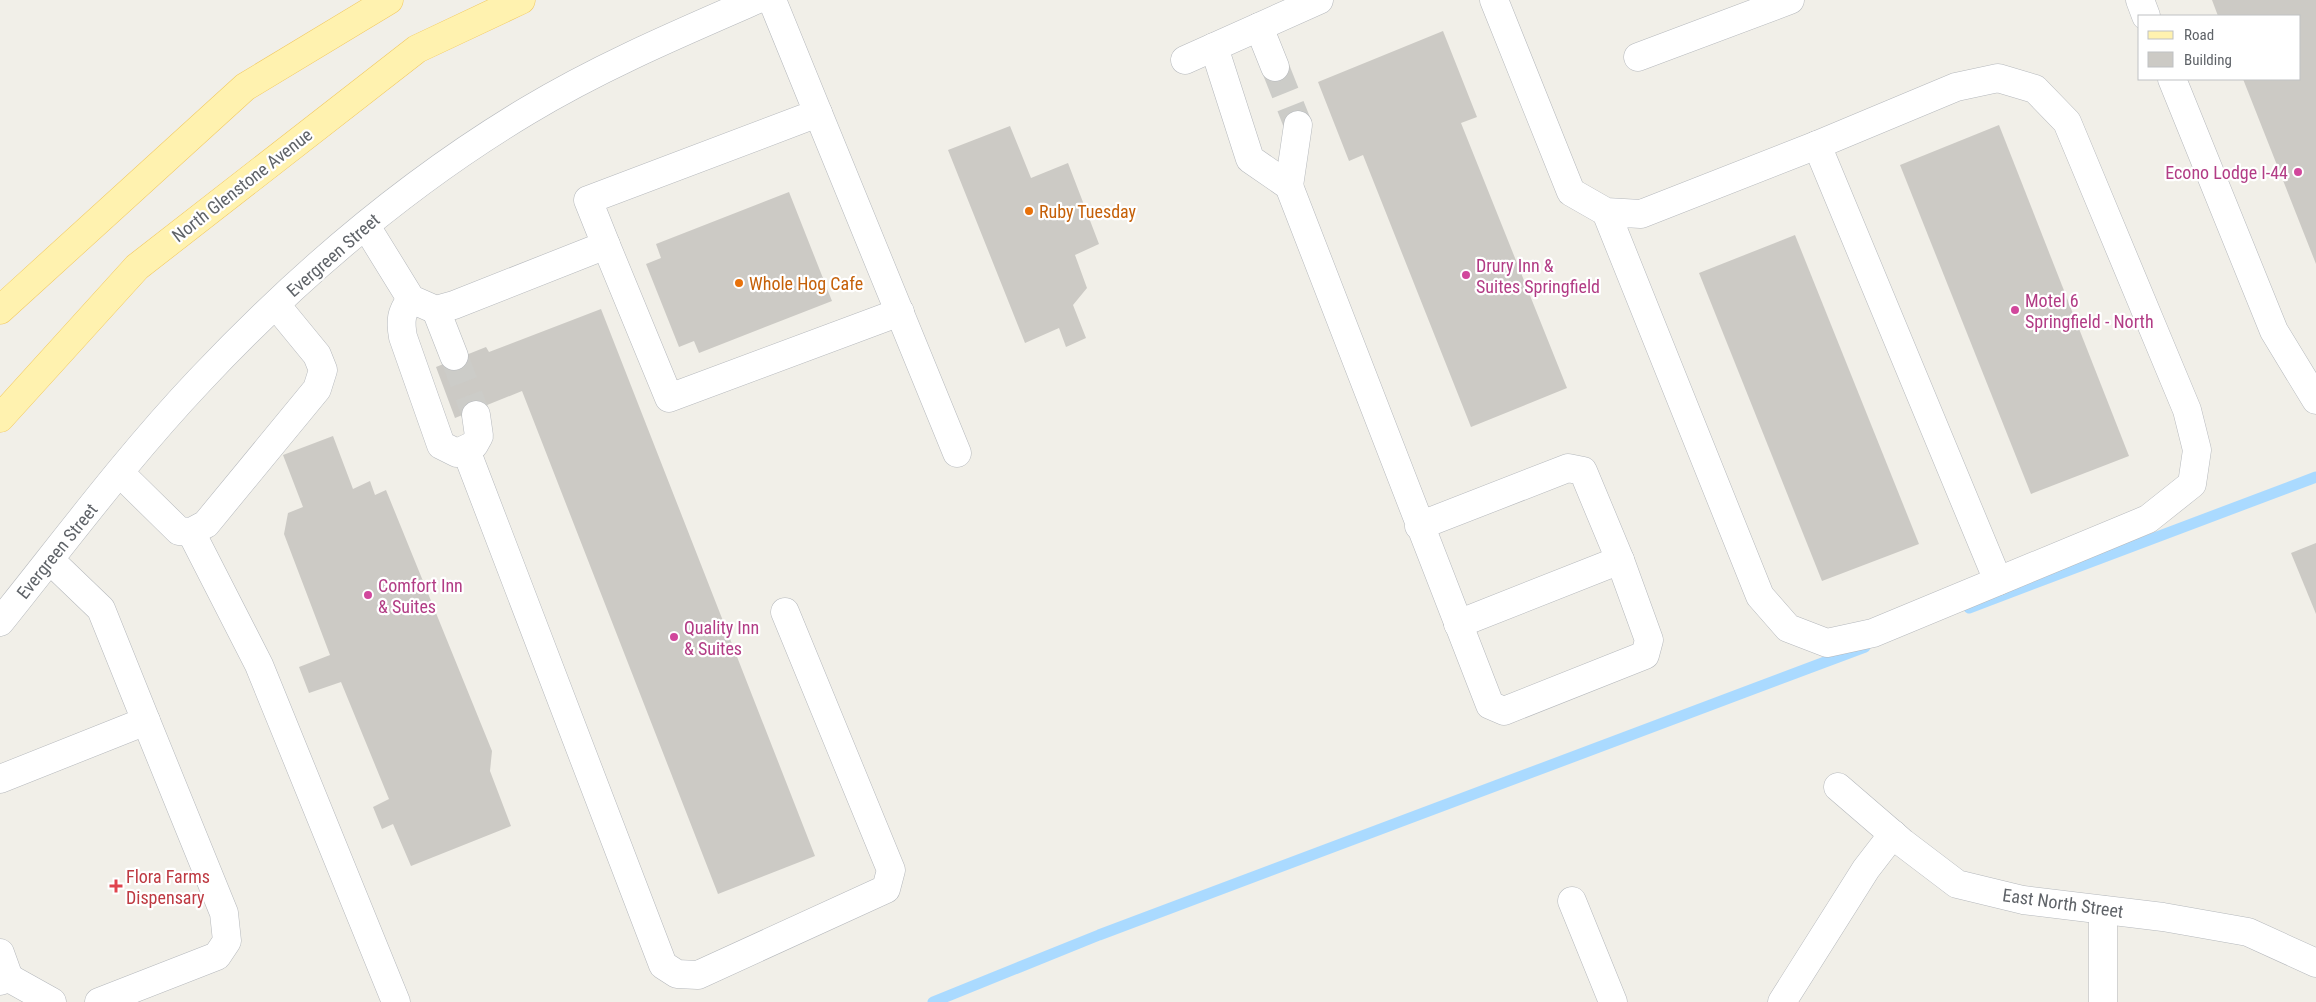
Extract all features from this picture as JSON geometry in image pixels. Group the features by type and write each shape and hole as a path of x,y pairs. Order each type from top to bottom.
{"main road":[{"path":"0,310 244,87 389,0"},
{"name":"North Glenstone Avenue","path":"0,418 137,267 417,49 521,0"}],"street":[{"name":"Evergreen Street","path":"0,622 120,472 200,380 276,305 366,226 435,172 526,111 624,58 756,0"},
{"path":"772,0 957,453"},
{"path":"1185,60 1319,0"},
{"path":"1494,0 1570,192 1606,212 1641,214 1817,145 1956,87 1998,78 2035,89 2067,122 2188,410 2198,450 2192,484 2148,519 1873,633 1827,643 1788,628 1760,596 1606,212"},
{"path":"1638,57 1790,0"},
{"path":"2140,0 2146,15"},
{"path":"1259,27 1275,67"},
{"path":"1214,47 1250,159 1289,186"},
{"path":"2172,80 2274,332 2316,400"},
{"path":"818,113 588,200 669,398 900,312"},
{"path":"1298,124 1289,186 1419,526 1490,705 1504,712 1645,655 1649,640 1620,560 1583,471 1568,468 1419,526"},
{"path":"1817,145 1998,581"},
{"path":"366,226 411,299 436,310 454,306 606,245"},
{"path":"411,299 402,312 400,323 408,355 442,445 457,453 474,445 479,436 476,415"},
{"path":"120,472 179,531 191,532 206,524 317,389 323,370 317,355 276,305"},
{"path":"436,310 454,356"},
{"path":"466,450 663,965 677,974 698,975 886,889 891,870 785,612"},
{"path":"191,532 259,664 396,1002"},
{"path":"50,560 101,609 224,913 227,940 217,956 99,1002"},
{"path":"1458,624 1620,560"},
{"path":"1,778 146,721"},
{"name":"East North Street","path":"1838,787 1957,884 2023,900 2248,932 2316,963"},
{"path":"1782,1002 1866,869 1894,834"},
{"path":"1572,901 1613,1002"},
{"path":"2103,910 2103,1002"},
{"path":"3,971 52,1002"}],"building":[{"name":"Econo Lodge I-44","path":"2212,0 2316,0 2316,264 2243,80 2301,80 2301,15 2218,15"},
{"name":"Drury Inn & Suites Springfield","path":"1443,31 1477,117 1461,123 1567,388 1471,427 1363,155 1349,161 1318,82"},
{"name":"Motel 6 Springfield - North","path":"1999,125 2129,456 2031,494 1900,165"},
{"name":"Ruby Tuesday","path":"1010,126 1031,178 1068,163 1099,244 1075,255 1087,288 1073,305 1086,338 1066,347 1059,328 1025,343 948,150"},
{"name":"Whole Hog Cafe","path":"789,192 832,301 699,353 694,341 679,347 646,264 661,258 656,244"},
{"path":"1795,235 1919,544 1822,581 1699,273"},
{"name":"Quality Inn & Suites","path":"601,309 815,856 718,894 522,391 455,418 436,367 486,347 489,352"},
{"name":"Comfort Inn & Suites","path":"333,436 353,489 370,481 375,495 386,490 492,751 490,771 511,826 411,866 393,824 382,829 373,807 389,799 341,682 309,693 299,667 330,655 284,534 288,513 303,507 283,455"},
{"path":"2316,543 2316,614 2291,553"}],"waterway":[{"path":"1969,608 2316,477"},
{"path":"933,1002 1099,935 1865,647"}],"tunnel":[{"path":"1275,67 1298,125"},
{"path":"454,356 476,415"}],"place":[{"name":"Econo Lodge I-44","path":"2298,172"},
{"name":"Ruby Tuesday","path":"1029,211"},
{"name":"Drury Inn & Suites Springfield","path":"1466,275"},
{"name":"Whole Hog Cafe","path":"739,283"},
{"name":"Motel 6 Springfield - North","path":"2015,310"},
{"name":"Comfort Inn & Suites","path":"368,595"},
{"name":"Quality Inn & Suites","path":"674,637"},
{"name":"Flora Farms Dispensary","path":"116,886"}]}
